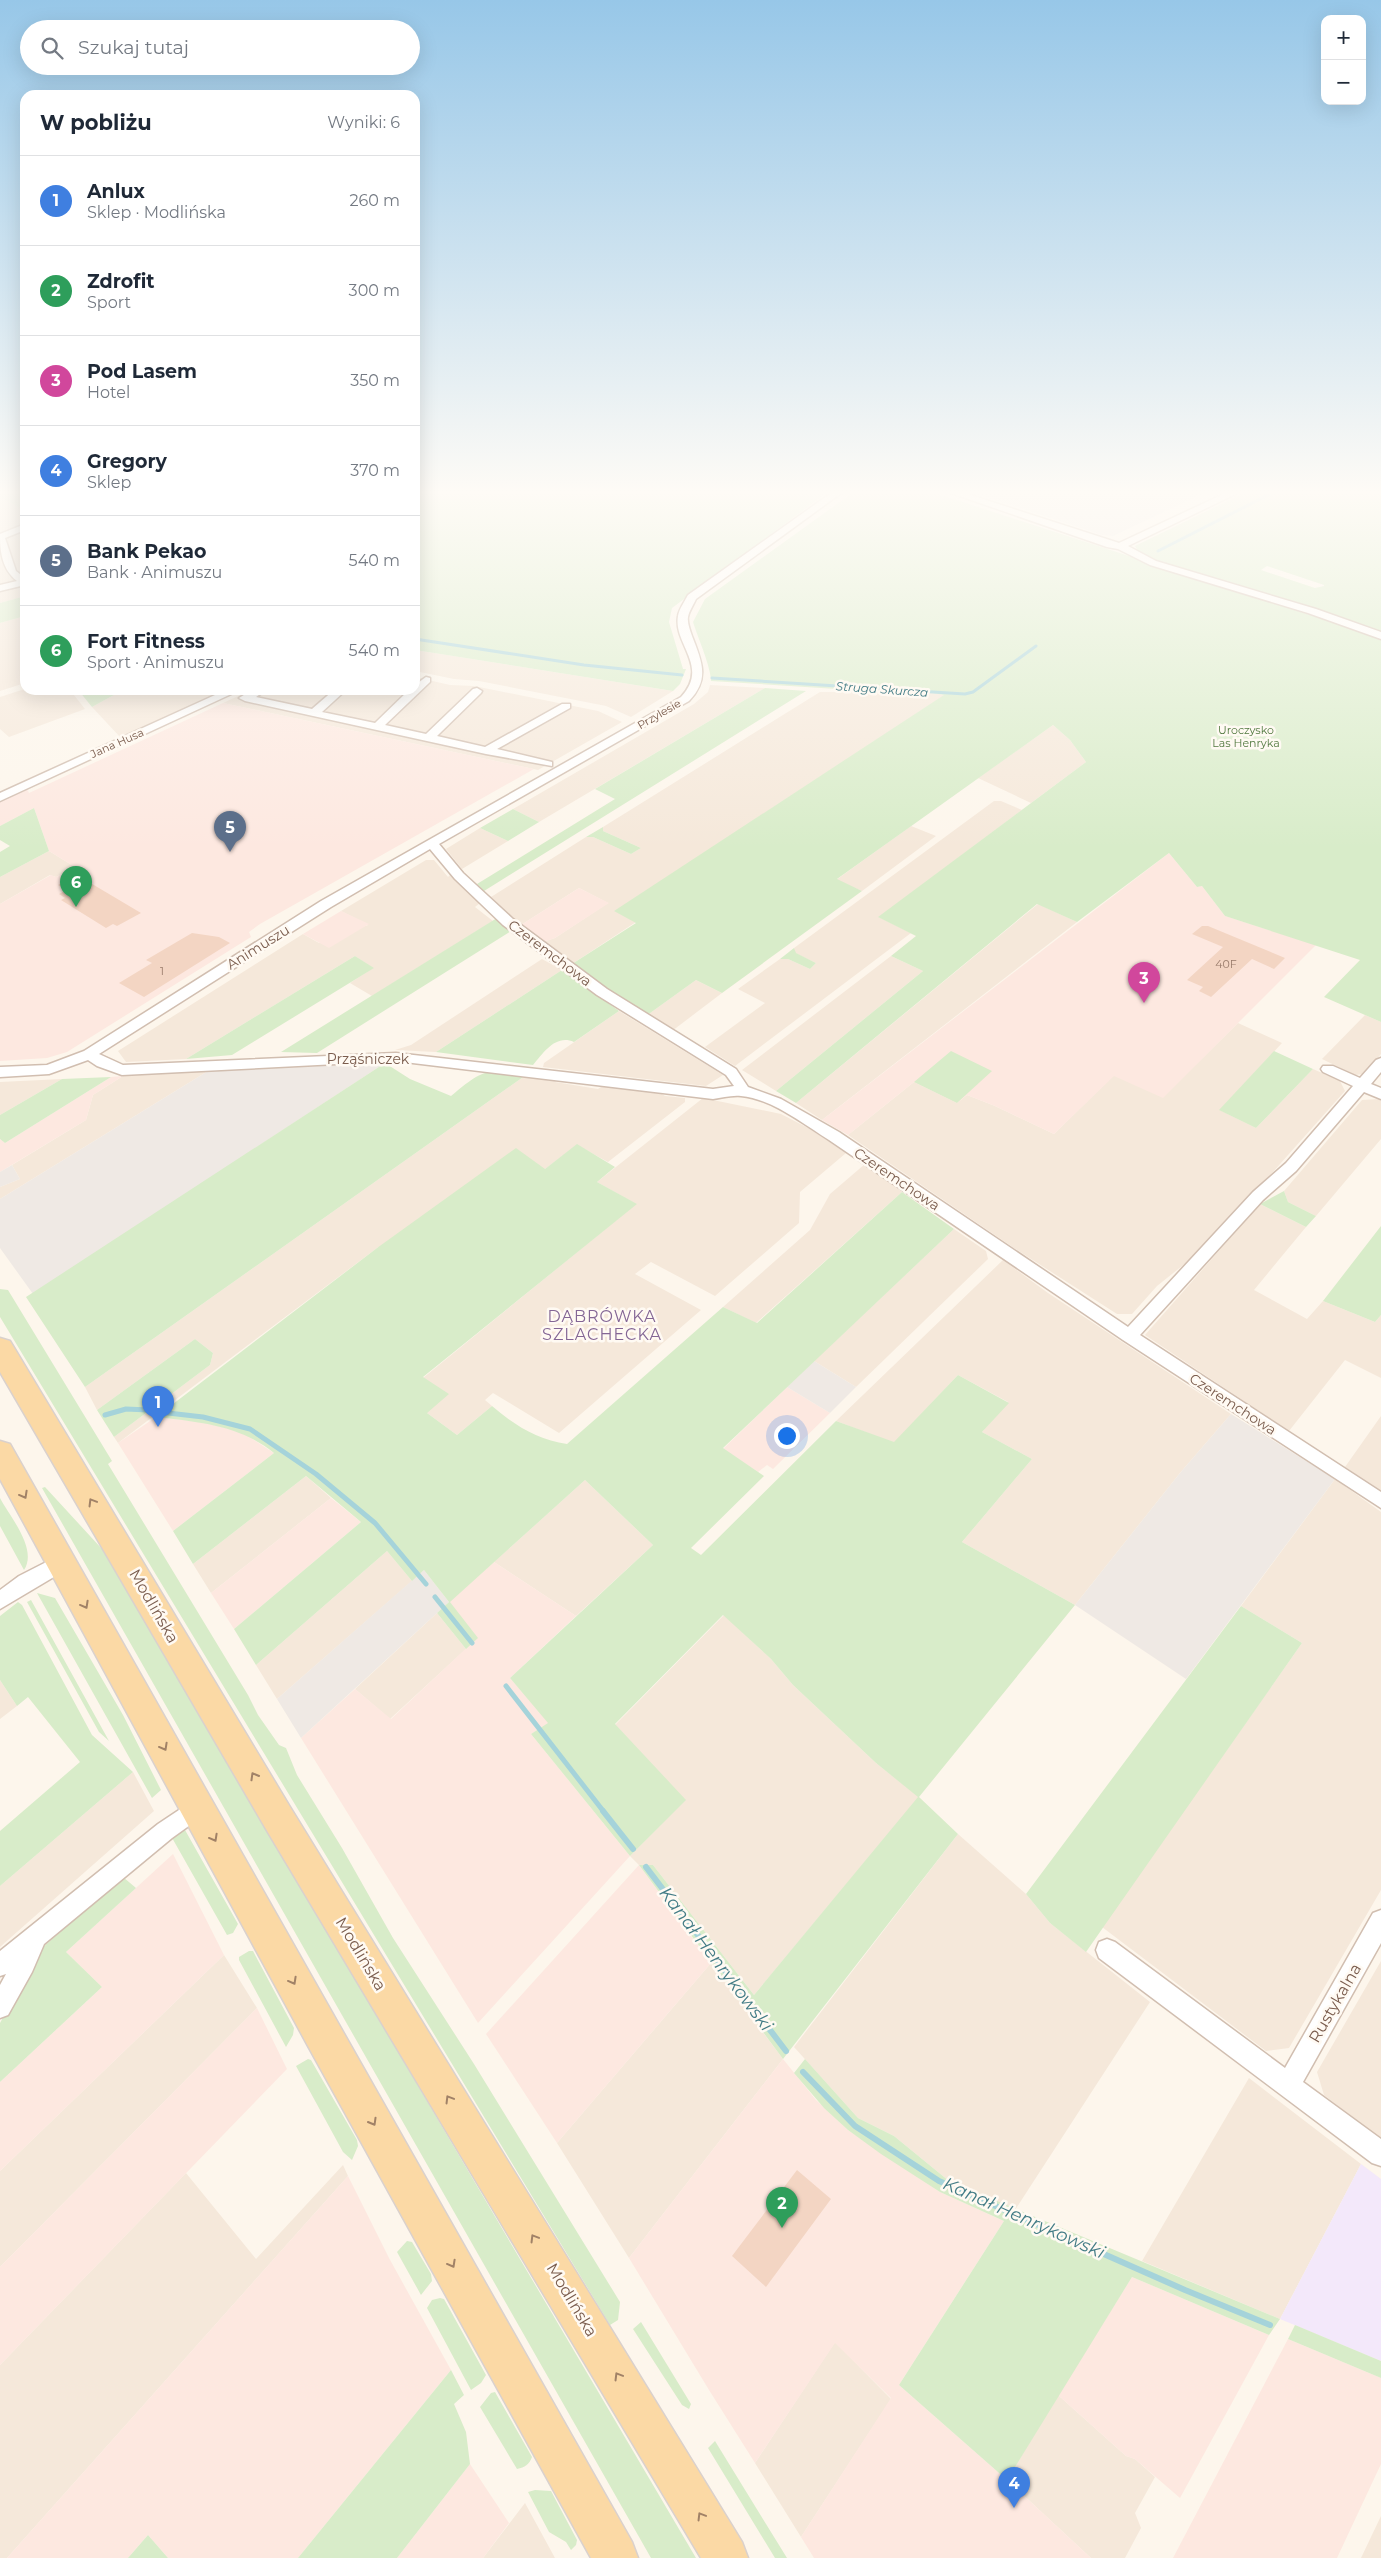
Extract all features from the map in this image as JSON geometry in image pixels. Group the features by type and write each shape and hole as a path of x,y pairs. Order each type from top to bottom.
{"main road":[{"name":"Modlińska","path":"0,1348 278,1818 726,2558"},
{"path":"0,1452 616,2558"}],"street":[{"name":"Przylesie","path":"430,844 598,750 694,692 699,675 683,616 686,610"},
{"path":"1310,610 1381,636"},
{"path":"420,686 426,680"},
{"path":"429,738 477,692"},
{"name":"Jana Husa","path":"0,797 224,695"},
{"path":"251,695 245,698 548,764"},
{"path":"314,713 335,695"},
{"path":"377,726 410,695"},
{"path":"486,751 566,706"},
{"name":"Animuszu","path":"89,1054 326,904 430,844"},
{"name":"Czeremchowa","path":"430,844 439,850 459,876 508,922 602,992 731,1072 741,1085 740,1091 788,1109 834,1136 1129,1336 1381,1502"},
{"path":"0,1072 49,1069 89,1054"},
{"name":"Prząśniczek","path":"89,1054 102,1063 122,1070 352,1057 396,1057 436,1060 713,1094 740,1091"},
{"path":"1129,1336 1258,1196 1291,1167 1381,1063"},
{"path":"1328,1069 1381,1094"},
{"path":"0,1601 26,1582 62,1562"},
{"path":"0,1966 151,1841 197,1808"},
{"name":"Rustykalna","path":"1289,2084 1381,1921"},
{"path":"0,2007 24,1964 34,1938"},
{"path":"1107,1950 1381,2154"}],"shaded area":[{"path":"20,617 20,685 0,691 0,623"},
{"path":"420,651 673,691 631,717 606,706 479,681 454,679 420,672"},
{"path":"420,678 450,685 474,686 598,711 622,722 538,770 223,703 240,695 420,695"},
{"path":"710,685 765,688 539,822 513,809 694,704 708,692"},
{"path":"893,686 945,695 615,911 636,922 572,964 543,942 555,938 608,903 579,888 521,925 491,897 586,837 593,837 631,854 641,848 603,831 603,827 820,692 884,692"},
{"path":"20,691 20,695 74,695 85,709 9,737 0,729 0,697"},
{"path":"114,695 217,695 121,738 92,707"},
{"path":"223,703 534,769 260,924 249,932 251,937 67,1052 47,1058 0,1061 0,904 51,875 56,877 75,867 49,851 34,808 0,826 0,802 27,789 29,793"},
{"path":"1053,725 1070,740 1086,762 1031,803 978,778"},
{"path":"994,801 1001,801 1022,810 879,917 911,933 735,1066 705,1047 765,1003 738,989 780,959 788,959 810,969 816,963 795,953 794,948"},
{"path":"911,826 936,836 862,891 836,880"},
{"path":"480,828 508,841 462,869 446,849"},
{"path":"49,851 75,867 56,877 50,875 0,904 0,877"},
{"path":"1169,853 1197,887 1202,886 1225,916 1316,945 1163,1098 1114,1076 1054,1134 967,1095 957,1103 914,1082 848,1135 822,1120"},
{"path":"426,860 434,860 448,877 450,875 480,903 475,907 493,921 372,996 350,983 373,968 355,956 186,1059 126,1062 118,1051 303,934 319,943 368,925 341,911"},
{"path":"579,888 609,903 555,938 543,942 521,925"},
{"path":"1038,904 1077,922 822,1120 796,1103"},
{"path":"341,911 369,924 329,948 303,934"},
{"path":"891,956 923,971 776,1091 742,1070"},
{"path":"542,959 562,970 436,1052 395,1050 411,1045"},
{"path":"696,980 722,993 672,1031 646,1016"},
{"path":"619,1011 723,1075 706,1086 543,1067 544,1063"},
{"path":"1365,1015 1381,1022 1381,1054 1364,1074 1355,1075 1322,1059"},
{"path":"1238,1023 1282,1043 1220,1110 1256,1128 1313,1069 1340,1081 1345,1091 1207,1246 1157,1286 1132,1314 1117,1314 1014,1248 848,1135 914,1082 957,1103 967,1095 1054,1134 1114,1075 1163,1097"},
{"path":"385,1063 33,1294 0,1248 0,1199 208,1071"},
{"path":"208,1071 0,1199 0,1187 20,1179 12,1165 86,1120 93,1095 123,1076"},
{"path":"526,1075 558,1079 555,1082 598,1089 604,1085 659,1092 665,1096 685,1098 685,1102 608,1162 577,1145 545,1169 377,1248 118,1443 114,1437 210,1365 213,1353 195,1339 97,1410 85,1387"},
{"path":"123,1076 93,1095 86,1120 0,1172 0,1139 5,1143 111,1077"},
{"path":"62,1079 0,1115 0,1082"},
{"path":"703,1098 781,1114 810,1129 846,1153 800,1192 799,1223 715,1296 651,1262 635,1274 701,1310 559,1433 493,1393 485,1400 492,1406 457,1435 427,1413 423,1378 636,1204 597,1182"},
{"path":"1379,1099 1381,1101 1381,1139 1316,1216 1288,1202 1284,1191 1362,1100"},
{"path":"865,1164 902,1192 756,1323 723,1307 810,1230 830,1194"},
{"path":"12,1165 20,1179 0,1187 0,1172"},
{"path":"1260,1204 1306,1227 1254,1290 1307,1319 1323,1301 1375,1322 1381,1315 1381,1378 1345,1360 1289,1431 1145,1335"},
{"path":"954,1229 986,1251 988,1259 856,1387 814,1361"},
{"path":"1003,1260 1048,1293 1231,1414 1180,1473 1075,1605 962,1542 1032,1459 982,1432 1008,1402 958,1375 894,1443 836,1421"},
{"path":"814,1361 856,1387 830,1413 787,1387"},
{"path":"787,1387 830,1413 773,1469 767,1465 758,1472 723,1449"},
{"path":"1231,1414 1335,1479 1186,1679 1075,1605 1180,1473"},
{"path":"1381,1416 1381,1491 1345,1467"},
{"path":"156,1417 202,1422 242,1432 274,1453 173,1531 118,1443"},
{"path":"306,1476 331,1498 211,1593 193,1564"},
{"path":"1335,1479 1381,1512 1381,1890 1289,2048 1266,2051 1102,1927 1302,1643 1241,1606"},
{"path":"585,1480 653,1545 576,1616 494,1562"},
{"path":"331,1498 361,1522 234,1629 211,1593"},
{"path":"387,1551 412,1581 277,1699 256,1665"},
{"path":"494,1562 576,1616 510,1678 549,1723 531,1734 630,1856 478,2023 301,1738 355,1689 391,1719 477,1638 449,1602"},
{"path":"424,1570 449,1602 301,1738 277,1699"},
{"path":"437,1613 466,1649 390,1719 355,1689"},
{"path":"724,1615 771,1659 793,1685 876,1763 919,1797 754,1995 653,1865 639,1865 630,1856 685,1800 615,1725"},
{"path":"0,1680 17,1706 0,1719"},
{"path":"133,1772 154,1811 0,1947 0,1886"},
{"path":"958,1834 1026,1894 1050,1923 1150,2002 1015,2210 949,2181 894,2136 858,2118 794,2047"},
{"path":"173,1854 224,1955 0,2171 0,2082 102,1987 66,1952"},
{"path":"639,1865 711,1963 557,2143 486,2034"},
{"path":"224,1955 257,2008 0,2267 0,2171"},
{"path":"1381,1961 1381,2139 1324,2095 1317,2072"},
{"path":"711,1963 783,2059 629,2258 557,2143"},
{"path":"257,2008 287,2069 0,2365 0,2267"},
{"path":"783,2059 816,2100 848,2130 940,2192 1004,2221 899,2385 1007,2480 1091,2558 814,2558 801,2537 891,2398 835,2343 755,2463 709,2390 629,2258"},
{"path":"1249,2078 1361,2164 1280,2319 1142,2261"},
{"path":"1361,2164 1381,2179 1381,2361 1280,2319"},
{"path":"343,2165 348,2176 7,2558 0,2558 0,2365 186,2173 256,2259"},
{"path":"348,2176 389,2258 451,2370 298,2558 168,2558 148,2535 128,2558 7,2558"},
{"path":"1132,2277 1269,2335 1180,2498 1135,2459 1126,2456 1058,2395"},
{"path":"1288,2339 1381,2378 1381,2464 1337,2558 1173,2558"},
{"path":"835,2342 891,2399 801,2537 755,2463"},
{"path":"1058,2395 1126,2456 1135,2459 1155,2477 1135,2513 1141,2528 1125,2558 1091,2558 1007,2480"},
{"path":"470,2464 509,2523 483,2558 397,2558"},
{"path":"525,2503 555,2558 483,2558"},
{"path":"1381,2516 1381,2558 1361,2558"}],"green space":[{"path":"0,610 20,610 20,617 0,623"},
{"path":"420,610 671,610 669,622 683,669 686,669 680,684 673,691 420,651"},
{"name":"Uroczysko Las Henryka","path":"699,610 1296,610 1381,638 1381,1022 1324,997 1360,960 1225,916 1202,886 1197,887 1169,853 1077,922 1037,904 796,1103 776,1091 923,971 891,956 916,936 878,917 1086,762 1070,740 1053,725 837,879 862,891 722,993 696,980 646,1016 572,964 636,923 614,911 944,695 893,686 884,692 711,681 707,660 693,622"},
{"path":"1309,610 1381,610 1381,634"},
{"path":"765,688 806,691 484,891 477,884 615,799 595,789"},
{"path":"82,695 114,695 92,707"},
{"path":"34,808 49,851 0,877 0,852 10,846 0,840 0,826"},
{"path":"513,809 539,822 508,841 480,828"},
{"path":"603,827 603,831 641,848 631,854 593,837 586,837"},
{"path":"497,918 511,931 317,1053 281,1052"},
{"path":"794,948 796,953 816,963 810,969 788,959 780,959"},
{"path":"355,956 374,968 232,1055 186,1059"},
{"path":"562,970 619,1011 574,1042 562,1040 556,1042 533,1065 436,1052"},
{"path":"951,1051 992,1071 957,1103 914,1082"},
{"path":"1274,1051 1313,1069 1256,1128 1219,1110"},
{"path":"385,1063 410,1079 451,1096 471,1080 485,1073 501,1072 526,1075 85,1387 26,1297"},
{"path":"111,1077 5,1143 0,1139 0,1115 62,1079"},
{"path":"577,1144 615,1167 597,1182 637,1204 423,1377 449,1394 427,1413 457,1435 492,1406 527,1431 546,1439 567,1444 723,1307 757,1323 902,1192 954,1229 723,1448 764,1476 691,1548 701,1555 836,1421 894,1442 958,1375 1009,1403 982,1432 1032,1459 962,1542 1075,1605 919,1797 958,1834 783,2059 639,1865 653,1865 754,1995 918,1797 876,1763 793,1685 771,1659 723,1615 615,1724 686,1800 630,1856 531,1734 548,1723 510,1678 653,1545 585,1480 450,1602 478,1638 466,1649 437,1613 449,1602 424,1570 412,1581 387,1551 256,1665 234,1629 361,1522 306,1476 193,1564 173,1531 274,1453 247,1436 218,1426 156,1417 377,1248 516,1148 545,1169"},
{"path":"1284,1191 1288,1202 1316,1216 1306,1227 1260,1204"},
{"path":"1381,1226 1381,1315 1375,1322 1323,1301"},
{"path":"0,1289 8,1290 112,1461 108,1464 248,1695 258,1715 279,1745 286,1748 297,1775 342,1848 393,1938 474,2064 620,2302 618,2320 610,2325 0,1317"},
{"path":"195,1339 213,1353 210,1365 114,1437 97,1410"},
{"path":"45,1487 102,1549 696,2558 651,2558 42,1488"},
{"path":"0,1498 25,1543 28,1553 24,1570 0,1526"},
{"path":"37,1593 55,1598 123,1715 161,1790 152,1798"},
{"path":"31,1600 109,1741 99,1732 27,1602"},
{"path":"18,1602 22,1605 92,1735 133,1772 0,1886 0,1831 80,1762 28,1697 17,1706 0,1680 0,1616"},
{"path":"1241,1606 1302,1643 1086,1952 1050,1923 1026,1894"},
{"path":"181,1829 185,1830 238,1924 233,1933 227,1935 171,1836"},
{"path":"123,1877 136,1888 66,1952 102,1987 0,2082 0,2023 31,1966 43,1947"},
{"path":"249,1951 253,1951 294,2028 293,2035 286,2047 239,1960 239,1957"},
{"path":"308,2059 311,2060 357,2140 358,2146 352,2160 343,2152 296,2066"},
{"path":"805,2059 858,2118 894,2136 949,2181 1280,2319 1269,2335 1132,2277 1007,2480 899,2385 1004,2221 940,2192 848,2130 824,2108 794,2073"},
{"path":"407,2241 412,2242 431,2274 432,2281 421,2295 397,2252"},
{"path":"444,2299 486,2375 481,2383 471,2390 427,2308 432,2300"},
{"path":"641,2322 691,2404 689,2409 682,2405 633,2329"},
{"path":"1295,2325 1381,2361 1381,2378 1288,2339"},
{"path":"451,2370 464,2395 454,2404 466,2432 470,2464 397,2558 298,2558"},
{"path":"495,2392 532,2457 528,2464 517,2469 480,2407 491,2393"},
{"path":"715,2441 787,2558 775,2558 708,2448"},
{"path":"535,2490 551,2491 577,2540 576,2545 571,2550 566,2542 549,2532 528,2492"},
{"path":"148,2535 168,2558 128,2558"}],"building":[{"path":"77,875 141,913 117,926 113,924 106,928 61,900 65,898 59,894 67,890 58,885"},
{"path":"1202,926 1208,926 1285,958 1274,969 1252,959 1211,997 1199,991 1203,987 1187,980 1223,947 1192,934"},
{"path":"192,933 219,937 230,943 144,997 119,983 152,963 146,960"},
{"path":"797,2170 831,2199 766,2287 732,2256"}],"waterway":[{"name":"Struga Skurcza","path":"420,640 584,665 682,675"},
{"name":"Struga Skurcza","path":"712,678 965,694 973,692 1036,646"},
{"name":"Kanał Henrykowski","path":"105,1415 126,1409 148,1410"},
{"name":"Kanał Henrykowski","path":"168,1413 203,1417 250,1429 316,1474 375,1523 426,1584"},
{"name":"Kanał Henrykowski","path":"435,1597 472,1643"},
{"name":"Kanał Henrykowski","path":"506,1686 604,1812"},
{"name":"Kanał Henrykowski","path":"603,1811 633,1849"},
{"name":"Kanał Henrykowski","path":"646,1867 786,2051"},
{"name":"Kanał Henrykowski","path":"803,2072 855,2126 939,2181 1185,2290 1270,2325"}],"place":[{"name":"Bank Pekao","path":"230,852"},
{"name":"Fort Fitness","path":"76,907"},
{"name":"Pod Lasem","path":"1144,1003"},
{"name":"Anlux","path":"158,1427"},
{"name":"Zdrofit","path":"782,2228"},
{"name":"Gregory","path":"1014,2508"}],"district":[{"name":"DĄBRÓWKA SZLACHECKA","path":"602,1325"}]}
